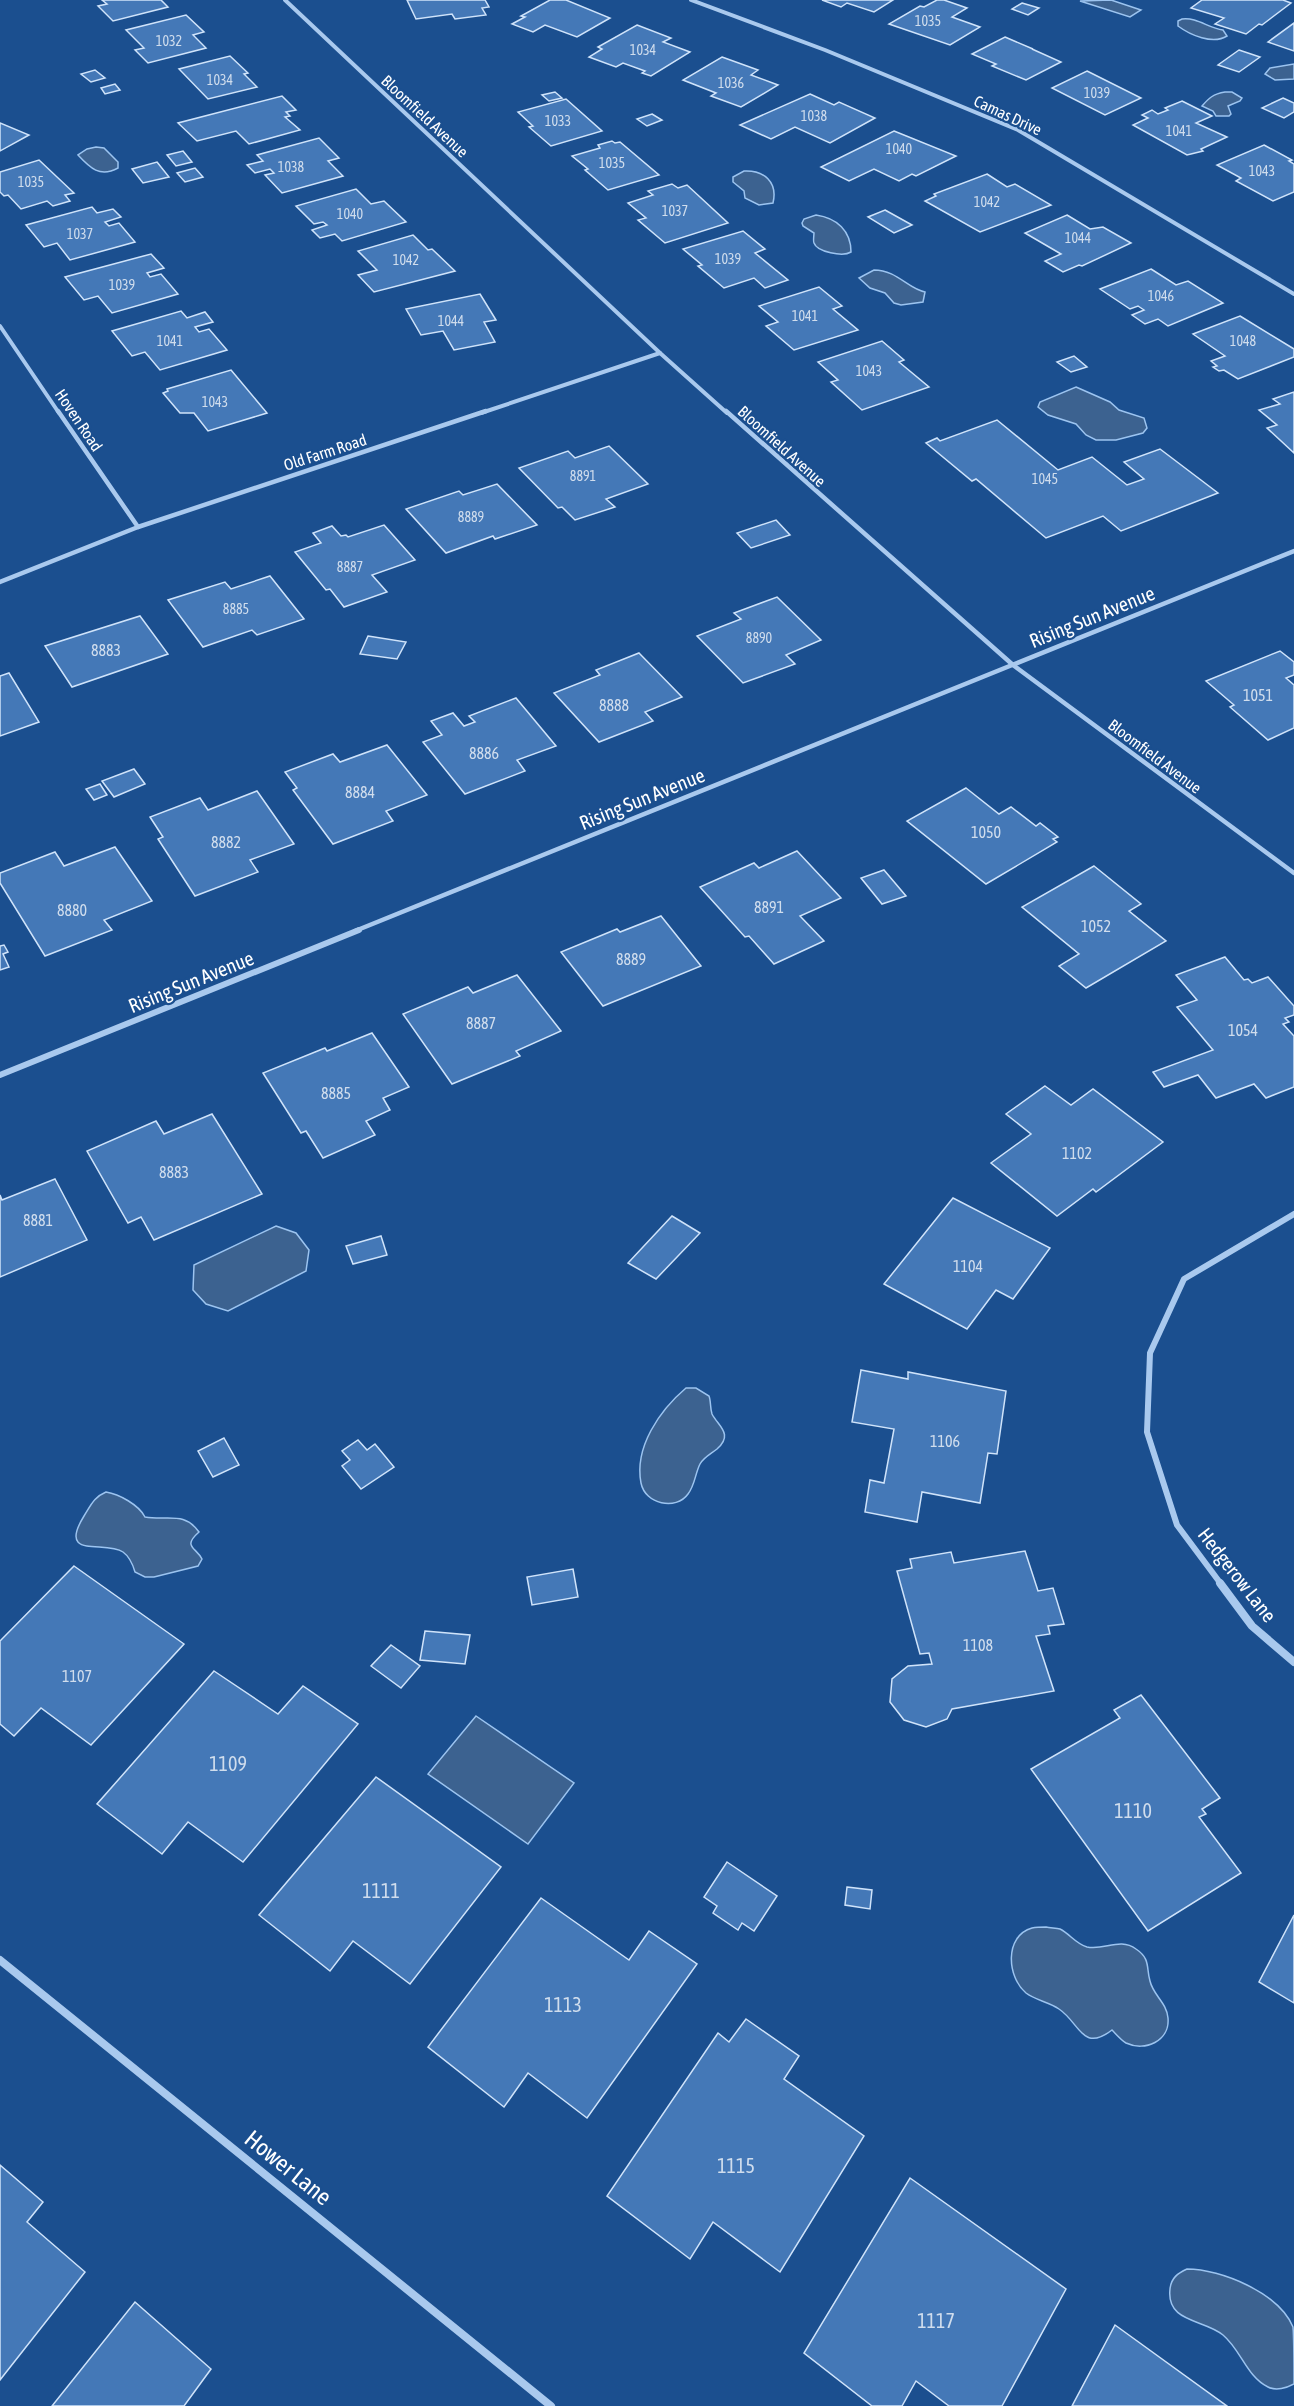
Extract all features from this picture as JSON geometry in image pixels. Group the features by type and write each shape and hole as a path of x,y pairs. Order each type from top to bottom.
{"street":[{"name":"Bloomfield Avenue","path":"285,0 660,353 1012,665 1294,873"},
{"name":"Camas Drive","path":"691,0 825,50 1018,130 1294,294"},
{"name":"Hoven Road","path":"0,327 138,527"},
{"name":"Old Farm Road","path":"0,582 138,527 660,353"},
{"name":"Rising Sun Avenue","path":"0,1075 1294,551"},
{"name":"Hedgerow Lane","path":"1294,1214 1184,1279 1150,1353 1147,1432 1177,1525 1252,1626 1294,1662"},
{"name":"Hower Lane","path":"0,1960 551,2406"}],"water":[{"path":"1111,0 1141,10 1130,17 1080,1"},
{"path":"1193,20 1223,30 1227,36 1215,40 1189,33 1178,26 1178,21"},
{"path":"1294,64 1294,79 1275,80 1265,74 1270,68"},
{"path":"1232,92 1242,98 1228,106 1231,114 1229,116 1216,116 1213,111 1202,106 1212,97"},
{"path":"104,148 118,162 118,168 101,172 91,167 78,155 87,149"},
{"path":"744,171 758,173 768,179 773,189 773,203 759,205 745,198 744,191 733,182 733,177"},
{"path":"816,215 830,219 841,227 848,238 851,252 831,253 816,246 814,233 802,223 804,219"},
{"path":"874,270 896,276 925,292 923,302 901,305 894,303 885,293 870,288 859,278"},
{"path":"1076,387 1110,402 1119,410 1144,418 1147,428 1143,433 1116,440 1096,440 1086,435 1076,424 1048,415 1038,407 1040,402"},
{"path":"276,1226 296,1233 309,1250 306,1271 228,1311 206,1304 193,1290 194,1265"},
{"path":"686,1388 696,1388 709,1396 712,1414 723,1430 724,1439 722,1444 700,1464 688,1494 676,1502 662,1503 648,1496 644,1490 641,1483 641,1456 658,1418"},
{"path":"106,1492 128,1501 145,1517 181,1519 193,1525 199,1532 191,1541 192,1547 202,1559 198,1566 154,1577 145,1577 135,1572 123,1552 80,1544 76,1538 77,1530 84,1516 96,1499"},
{"path":"476,1716 574,1783 528,1844 428,1774"},
{"path":"1032,1928 1060,1929 1087,1947 1124,1944 1141,1953 1146,1960 1154,1991 1167,2013 1168,2026 1161,2038 1141,2046 1126,2043 1112,2030 1102,2036 1088,2037 1059,2009 1026,1993 1020,1986 1012,1968 1013,1948 1023,1932"},
{"path":"1187,2269 1216,2273 1248,2285 1275,2304 1286,2315 1293,2327 1294,2384 1274,2389 1261,2383 1223,2335 1188,2319 1174,2308 1170,2300 1172,2282 1176,2276"}],"building":[{"path":"102,0 161,0 168,7 113,21 98,6 107,4"},
{"path":"407,0 485,0 489,7 482,8 486,15 455,19 452,14 416,19"},
{"path":"550,0 566,0 610,18 577,37 545,25 533,32 512,24 525,17 521,16"},
{"path":"822,0 893,0 874,12 847,3 841,7"},
{"path":"937,0 944,0 967,8 952,17 980,27 950,45 889,24 920,6 924,7"},
{"path":"1202,0 1283,0 1291,3 1246,34 1215,24 1224,18 1191,8"},
{"path":"1022,3 1039,8 1028,15 1012,9"},
{"path":"186,15 204,32 193,35 206,48 148,63 135,50 144,48 126,30"},
{"path":"1294,23 1294,51 1268,42"},
{"path":"637,25 671,38 663,42 690,52 651,76 642,73 645,71 623,63 616,67 589,57 602,49 598,47"},
{"path":"1005,37 1061,62 1026,80 992,66 996,64 972,54"},
{"path":"1239,50 1260,57 1239,72 1218,65"},
{"path":"230,56 248,73 244,74 257,87 208,99 179,69"},
{"path":"722,57 758,70 751,75 778,85 741,107 711,96 716,93 683,80"},
{"path":"95,70 105,78 91,82 81,74"},
{"path":"1087,71 1141,98 1105,115 1052,88"},
{"path":"115,84 120,90 105,94 101,88"},
{"path":"555,92 562,98 549,101 542,95"},
{"path":"810,94 834,105 839,102 875,118 830,143 795,127 771,139 740,125"},
{"path":"282,96 296,110 286,112 290,116 285,117 300,130 249,144 236,131 197,141 178,123"},
{"path":"1283,98 1294,103 1294,112 1284,118 1262,108"},
{"path":"566,99 602,131 551,146 529,127 533,126 518,112"},
{"path":"1182,101 1212,116 1196,123 1227,137 1201,149 1203,151 1187,155 1133,125 1148,118 1142,115 1152,110 1158,114 1168,110 1165,108"},
{"path":"652,114 662,120 647,126 637,119"},
{"path":"0,123 29,135 0,151"},
{"path":"894,131 956,156 916,176 912,174 899,181 874,169 849,181 821,167"},
{"path":"319,138 339,158 328,161 343,176 282,193 265,175 274,173 270,169 255,173 247,165 263,161 257,155"},
{"path":"612,141 620,142 659,175 608,190 572,156 600,148 598,145"},
{"path":"1264,145 1292,160 1289,161 1294,164 1294,192 1273,201 1236,181 1241,178 1217,165"},
{"path":"183,151 192,162 176,166 167,155"},
{"path":"39,160 74,193 65,195 70,201 53,206 47,201 21,209 8,195 4,196 0,192 0,172"},
{"path":"157,162 169,177 143,183 132,169"},
{"path":"195,168 203,177 185,182 177,173"},
{"path":"987,174 1007,187 1015,184 1051,205 980,232 925,201 936,196 934,194"},
{"path":"672,184 678,188 687,185 728,223 665,243 638,220 646,218 628,203 653,195 648,191"},
{"path":"356,189 371,204 384,201 406,222 342,241 335,234 320,238 312,230 327,225 323,222 314,224 296,206"},
{"path":"92,207 97,213 113,209 121,217 105,222 109,226 119,223 135,242 70,260 57,243 44,247 26,225"},
{"path":"885,210 912,225 894,233 868,217"},
{"path":"1067,215 1090,229 1103,227 1131,243 1082,266 1079,265 1063,272 1045,261 1061,254 1025,233"},
{"path":"743,231 765,249 755,253 788,280 765,288 754,278 724,288 698,266 702,265 683,249"},
{"path":"413,235 455,271 374,292 358,275 377,270 358,251"},
{"path":"151,254 164,268 147,273 150,277 161,274 178,294 112,313 98,296 84,300 65,277"},
{"path":"1151,269 1176,285 1188,281 1223,303 1168,326 1158,319 1145,324 1132,315 1144,310 1138,306 1130,309 1100,289"},
{"path":"819,287 842,306 833,309 858,330 794,350 766,326 778,322 759,306"},
{"path":"480,294 496,320 484,322 495,342 454,350 443,331 421,335 406,309"},
{"path":"181,311 187,318 205,312 213,322 195,327 199,332 209,329 227,350 160,370 145,352 132,356 112,331"},
{"path":"1240,316 1294,349 1294,357 1238,379 1224,370 1219,371 1213,367 1217,366 1211,361 1225,356 1193,334"},
{"path":"882,341 904,360 899,362 929,387 862,410 831,382 838,380 818,362"},
{"path":"1074,356 1087,367 1071,372 1057,362"},
{"path":"231,370 267,413 208,431 194,413 180,413 163,393 168,391 167,389"},
{"path":"1294,392 1294,453 1267,428 1277,425 1259,410 1280,404 1273,399"},
{"path":"997,420 1058,470 1092,457 1127,485 1144,479 1124,462 1160,449 1218,493 1121,531 1103,516 1046,538 976,479 972,481 926,443 937,438 940,441"},
{"path":"609,446 648,484 606,499 615,507 575,520 562,507 558,508 519,468 568,451 575,458"},
{"path":"497,484 537,525 495,539 493,536 446,553 406,509 459,491 463,495"},
{"path":"776,520 790,535 751,548 737,533"},
{"path":"384,525 415,560 372,575 387,592 344,607 330,589 326,590 295,552 321,543 313,533 332,526 341,536 348,537"},
{"path":"270,576 304,619 257,635 252,630 203,647 168,600 225,582 231,589"},
{"path":"777,597 821,640 786,655 795,664 743,683 697,636 741,619 734,613"},
{"path":"140,616 168,654 72,687 45,646"},
{"path":"368,636 406,642 397,659 360,654"},
{"path":"1280,651 1294,662 1294,675 1286,678 1294,685 1294,728 1268,740 1230,707 1234,705 1206,681"},
{"path":"639,653 682,697 645,712 653,721 599,742 554,693 600,675 596,670"},
{"path":"9,673 39,722 0,736 0,676"},
{"path":"516,698 556,746 517,760 525,771 465,794 423,742 442,735 431,721 453,713 464,726 475,722 469,716"},
{"path":"387,745 427,795 386,811 393,821 333,844 293,790 297,788 285,772 333,754 340,762"},
{"path":"134,769 145,784 114,797 102,781"},
{"path":"100,784 107,795 94,800 86,789"},
{"path":"966,788 999,814 1011,807 1036,826 1040,823 1058,837 1053,839 1057,842 986,884 907,821"},
{"path":"257,791 294,844 250,860 258,872 195,896 158,839 163,837 150,817 200,798 208,810"},
{"path":"115,847 152,901 104,920 112,930 45,956 0,883 0,873 55,852 64,866"},
{"path":"797,851 841,898 800,916 824,941 774,964 749,936 745,937 700,887 754,863 759,868"},
{"path":"1094,866 1141,904 1129,911 1166,941 1086,988 1059,966 1079,954 1022,907"},
{"path":"884,870 906,896 882,904 861,878"},
{"path":"661,916 701,966 603,1006 561,952 617,929 620,932"},
{"path":"4,945 8,952 3,954 9,967 0,970 0,946"},
{"path":"1225,957 1244,980 1248,979 1252,983 1268,977 1294,1006 1294,1015 1285,1018 1289,1022 1283,1024 1294,1036 1294,1087 1266,1098 1254,1084 1216,1098 1198,1075 1164,1087 1153,1072 1213,1050 1177,1007 1197,1000 1176,975"},
{"path":"517,975 561,1031 516,1051 520,1056 452,1084 403,1014 468,987 473,993"},
{"path":"372,1033 409,1087 383,1098 390,1110 366,1121 375,1135 323,1158 306,1131 301,1133 263,1073 325,1048 327,1051"},
{"path":"1045,1086 1071,1105 1093,1089 1163,1142 1096,1192 1093,1189 1057,1216 991,1163 1031,1134 1006,1114"},
{"path":"212,1114 262,1194 154,1240 141,1217 128,1223 87,1151 156,1121 164,1134"},
{"path":"55,1179 87,1240 0,1277 0,1195 2,1200"},
{"path":"953,1198 1050,1248 1013,1299 996,1290 967,1329 884,1284"},
{"path":"672,1216 700,1233 656,1279 628,1263"},
{"path":"381,1236 387,1255 353,1264 346,1246"},
{"path":"861,1370 908,1379 908,1372 1006,1391 997,1454 988,1453 980,1503 922,1492 917,1522 865,1512 870,1480 884,1483 894,1429 852,1422"},
{"path":"224,1438 239,1465 213,1477 198,1451"},
{"path":"358,1440 367,1450 375,1444 394,1467 361,1489 342,1466 350,1460 342,1451"},
{"path":"1025,1551 1038,1591 1053,1588 1064,1624 1048,1626 1050,1634 1036,1636 1054,1691 952,1709 947,1719 926,1727 904,1720 890,1702 892,1679 908,1666 932,1664 929,1653 920,1654 897,1571 912,1568 910,1559 951,1552 954,1563"},
{"path":"74,1566 184,1644 91,1745 41,1708 14,1736 0,1724 0,1641"},
{"path":"573,1569 578,1597 532,1605 527,1577"},
{"path":"425,1631 470,1635 465,1664 420,1660"},
{"path":"391,1645 420,1666 401,1688 371,1666"},
{"path":"214,1671 278,1714 303,1686 358,1724 243,1862 188,1822 162,1854 97,1804"},
{"path":"1141,1695 1220,1798 1202,1809 1206,1814 1199,1817 1241,1873 1148,1931 1031,1769 1120,1718 1114,1710"},
{"path":"376,1777 501,1867 410,1984 353,1941 330,1971 259,1915"},
{"path":"727,1862 777,1896 754,1931 742,1923 738,1930 713,1913 717,1906 704,1897"},
{"path":"847,1887 872,1890 870,1909 845,1905"},
{"path":"541,1898 629,1960 649,1931 697,1964 587,2118 528,2073 504,2107 428,2047"},
{"path":"1294,1915 1294,2003 1259,1982"},
{"path":"746,2019 799,2056 784,2079 864,2136 780,2272 713,2222 690,2259 607,2196 718,2033 729,2042"},
{"path":"0,2165 43,2202 27,2222 85,2272 0,2380"},
{"path":"910,2178 1066,2289 1002,2406 949,2406 916,2381 902,2406 872,2406 804,2353"},
{"path":"135,2302 211,2369 184,2406 52,2406"},
{"path":"1115,2325 1227,2406 1072,2406"}]}
